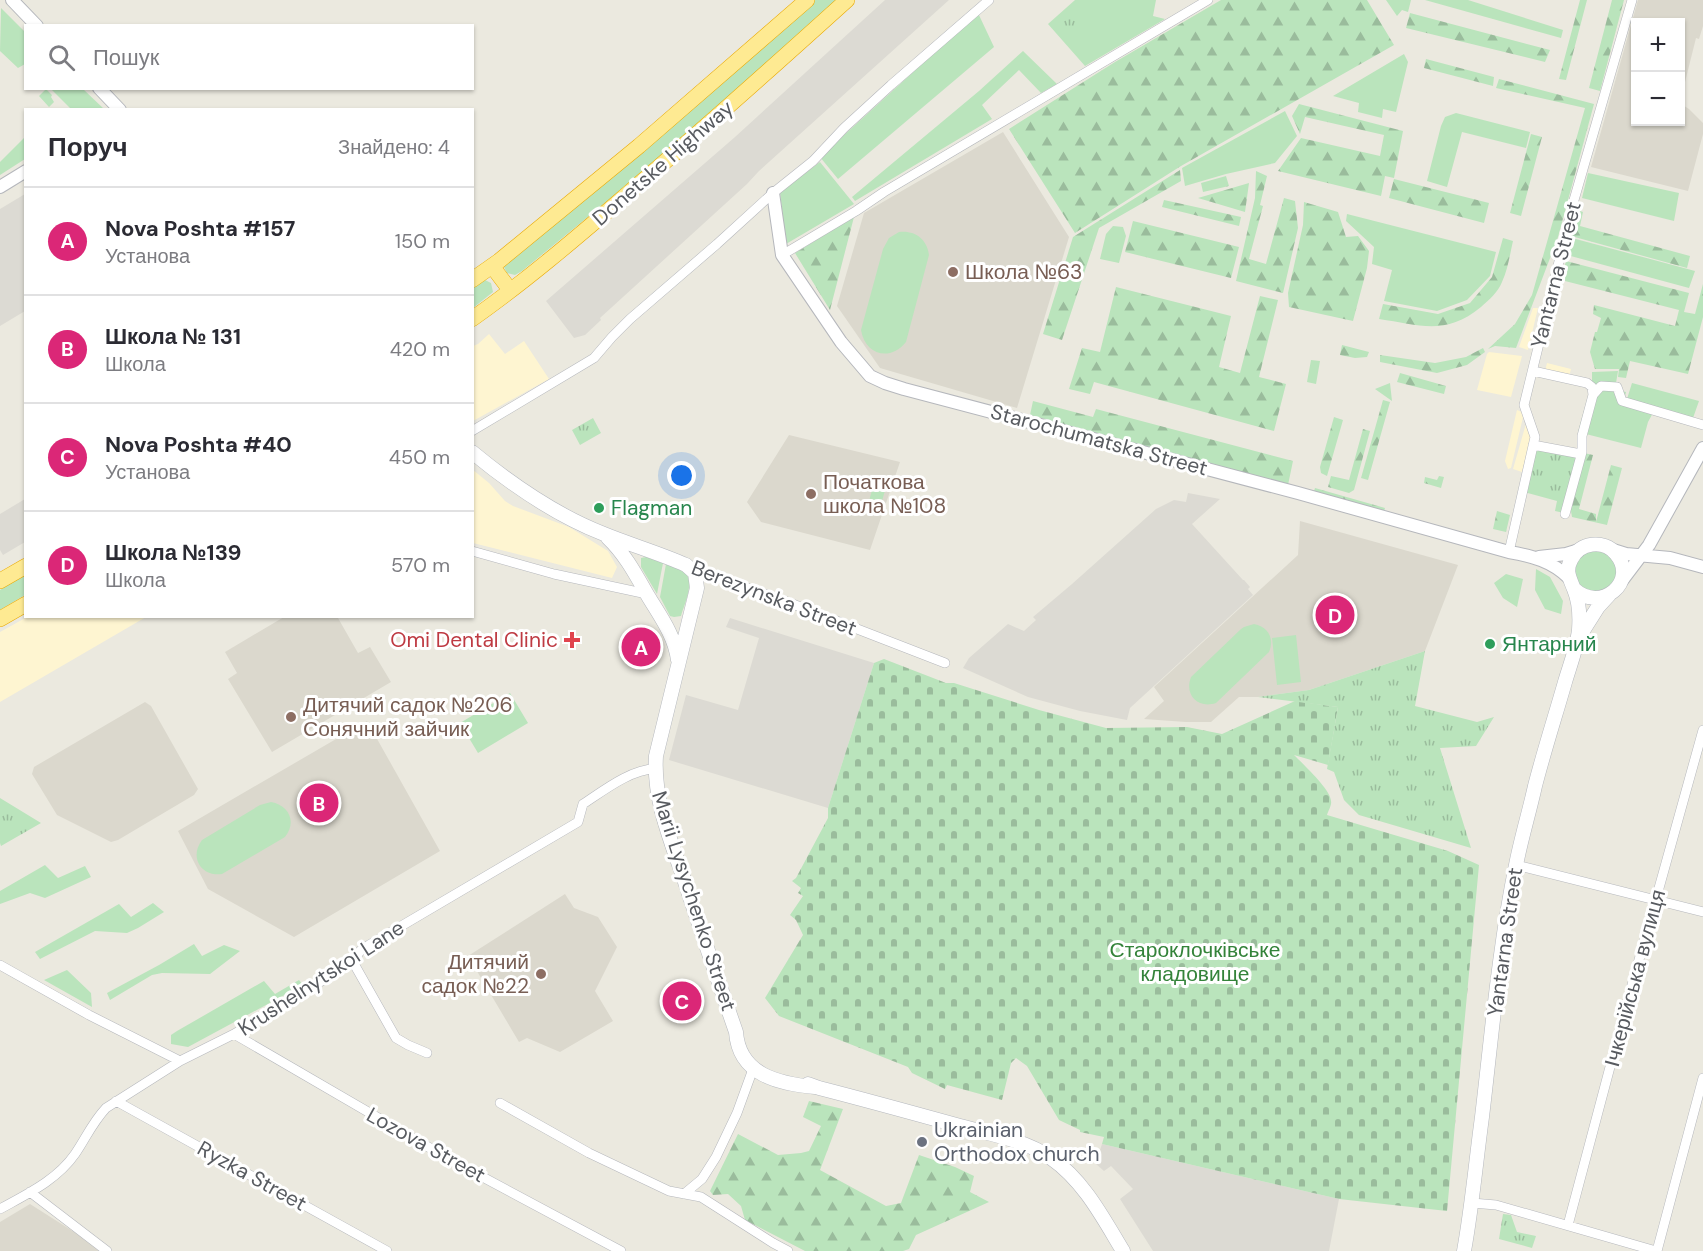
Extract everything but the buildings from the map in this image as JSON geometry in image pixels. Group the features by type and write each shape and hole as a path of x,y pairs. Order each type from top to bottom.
{"highway":[{"name":"Donetske Highway","path":"474,279 639,146 807,0"},
{"name":"Donetske Highway","path":"474,317 587,228 726,110 847,0"},
{"path":"492,266 510,290"},
{"path":"0,581 24,568"},
{"path":"0,619 24,605"}],"main road":[{"name":"Berezynska Street","path":"474,454 534,498 576,521 686,565 695,573"},
{"name":"Berezynska Street","path":"604,534 620,550 637,575"},
{"name":"Starochumatska Street","path":"1579,550 1591,544 1610,549"},
{"path":"1609,595 1622,579 1622,567 1618,556 1610,549"},
{"path":"647,550 636,560 637,575 673,641 679,663"},
{"path":"1571,584 1568,566 1579,550"},
{"name":"Marii Lysychenko Street","path":"695,573 697,588 658,744 656,785 663,815 736,1032 757,1063 769,1070 796,1078 815,1087"},
{"name":"Starochumatska Street","path":"1571,584 1579,593 1591,598 1597,599 1609,595"},
{"name":"Yantarna Street","path":"1464,1251 1472,1203 1501,960 1516,865 1536,782 1577,639 1579,613 1571,584"},
{"name":"Yantarna Street","path":"1577,639 1598,607 1609,595"},
{"path":"662,618 676,623 687,618 691,613"},
{"name":"Marii Lysychenko Street","path":"736,1032 736,1044 753,1069 784,1083 815,1087 995,1135 1032,1148 1049,1157 1064,1169 1095,1205 1123,1251"}],"street":[{"path":"12,0 36,24"},
{"path":"474,430 594,358 630,319 773,193 813,161 844,128 891,85 989,0"},
{"path":"783,255 884,192 1208,0"},
{"name":"Yantarna Street","path":"1509,552 1535,437 1524,405 1574,200 1632,0"},
{"path":"101,90 118,108"},
{"path":"0,187 24,172"},
{"name":"Starochumatska Street","path":"773,193 783,255 841,342 870,376 885,383 1509,552 1548,557 1579,550"},
{"path":"1533,371 1587,383 1592,387 1593,394 1582,436 1581,454 1565,514"},
{"path":"1593,394 1601,386 1617,387 1622,401 1703,425"},
{"path":"1533,445 1581,454"},
{"path":"1619,584 1642,555 1703,448"},
{"name":"Starochumatska Street","path":"1610,549 1626,554 1670,558 1703,567"},
{"path":"474,553 647,594"},
{"name":"Starochumatska Street","path":"1535,557 1554,566 1571,584"},
{"name":"Berezynska Street","path":"695,573 716,577 785,601 945,663"},
{"name":"Ічкерійська вулиця","path":"1568,1225 1703,730"},
{"name":"Krushelnytskoi Lane","path":"0,1209 44,1184 58,1173 75,1155 97,1118 116,1101 180,1061 234,1034 353,962 360,951 369,945 578,822 583,804 631,775 644,769 655,769"},
{"path":"1516,865 1703,912"},
{"path":"353,962 396,1038 427,1053"},
{"path":"0,965 89,1015 180,1061"},
{"name":"Lozova Street","path":"234,1034 449,1159 621,1251"},
{"path":"686,1192 702,1179 716,1156 737,1113 753,1069"},
{"path":"1472,1203 1492,1204 1656,1251 1703,1078"},
{"name":"Ryzka Street","path":"116,1101 387,1251"},
{"path":"500,1103 589,1153 669,1191 686,1192 701,1197 788,1251"},
{"path":"30,1192 106,1251"}],"shaded area":[{"path":"885,0 949,0 759,171 600,318 601,320 585,335 574,338 546,301 735,137"},
{"path":"1638,0 1703,0 1703,26 1699,39 1696,38 1685,82 1685,18 1633,18"},
{"path":"1631,25 1631,126 1685,126 1685,106 1703,123 1703,134 1688,191 1591,167"},
{"name":"Школа №63","path":"1003,132 1069,237 1017,408 880,368 837,306 864,213"},
{"path":"24,195 24,312 0,326 0,209"},
{"path":"1533,308 1538,308 1528,350 1519,347"},
{"path":"489,334 505,354 524,341 549,379 474,420 474,346"},
{"path":"1489,352 1522,356 1511,397 1477,390"},
{"path":"1547,363 1571,369 1569,377 1545,371"},
{"path":"1517,410 1524,413 1511,468 1508,469 1505,461"},
{"path":"1527,420 1531,437 1522,472 1513,469"},
{"name":"Початкова школа №108","path":"789,435 900,462 870,550 761,522 747,502"},
{"path":"474,471 513,506 569,527 608,551 617,567 612,578 474,543"},
{"path":"1188,493 1220,499 1192,524 1244,580 1253,595 1130,708 1127,720 1080,711 1028,697 963,668 969,658 1008,624 1024,631 1036,620 1033,617 1156,509 1174,500 1186,502"},
{"path":"24,500 24,543 3,555 0,550 0,514"},
{"path":"1300,521 1458,565 1425,651 1309,690 1258,697 1239,697 1211,722 1144,719 1164,701 1154,687 1298,555"},
{"path":"25,618 144,618 0,702 0,632"},
{"name":"Дитячий садок №206 Сонячний зайчик","path":"282,618 338,618 358,653 370,647 391,682 272,752 228,679 237,673 225,652"},
{"path":"730,618 874,663 828,808 669,760 686,695 738,710 759,638 726,627"},
{"path":"145,702 151,706 198,789 194,795 111,842 57,815 32,774 34,767"},
{"path":"367,721 440,851 294,937 208,889 178,831"},
{"name":"Дитячий садок №22","path":"565,894 574,908 598,917 617,947 595,991 613,1021 560,1052 527,1038 519,1042 468,956"},
{"path":"1102,1144 1339,1199 1329,1251 1153,1251 1120,1199 1133,1189 1111,1166 1104,1171 1088,1157 1089,1151 1099,1153"},
{"path":"30,1204 104,1251 0,1251 0,1222"}],"green space":[{"path":"812,0 838,0 689,134 522,271 515,275 507,273 504,263"},
{"path":"1075,0 1156,0 1153,16 1165,19 1085,66 1048,24"},
{"path":"1221,0 1367,0 1394,45 1181,166 1075,233 1009,129 1115,62"},
{"path":"1386,0 1411,0 1408,12 1402,10 1397,16"},
{"path":"1425,0 1468,0 1563,30 1561,38"},
{"path":"1580,0 1587,0 1566,80 1559,79"},
{"path":"1612,0 1624,0 1600,91 1589,88"},
{"path":"1,8 24,31 24,65 18,68 0,51"},
{"path":"1082,8 1075,29 1063,32 1062,22"},
{"path":"978,13 994,47 838,179 820,157"},
{"path":"1410,13 1550,50 1545,62 1406,28"},
{"path":"1023,51 1057,84 1041,93 1019,70 982,105 992,119 855,201 852,197 979,91"},
{"path":"1404,54 1408,62 1396,112 1383,109 1382,118 1358,112 1359,103 1333,96"},
{"path":"1426,59 1494,77 1493,86 1424,68"},
{"path":"1499,79 1594,104 1558,237 1516,348 1495,346 1488,349 1515,324 1532,295 1585,108 1496,88"},
{"path":"47,90 54,102 49,107 39,96"},
{"path":"52,90 84,90 103,108 70,108"},
{"path":"1299,104 1403,131 1394,178 1385,176 1381,196 1278,171 1301,138 1380,156 1384,135 1305,117 1300,134 1292,116"},
{"path":"1285,111 1297,136 1275,163 1185,186 1182,168"},
{"path":"1456,113 1530,132 1526,148 1462,132 1447,187 1427,181 1441,126 1445,117"},
{"path":"1531,134 1542,137 1521,216 1510,213"},
{"path":"24,138 24,160 0,175 0,162"},
{"path":"820,162 854,204 786,244 780,192"},
{"path":"1180,170 1181,181 1099,228 1062,340 1043,334 1073,237"},
{"path":"1256,171 1267,176 1260,205 1263,206 1249,259 1266,264 1284,198 1295,201 1298,228 1283,293 1236,281 1255,198"},
{"path":"1588,173 1679,193 1674,221 1582,198"},
{"path":"1226,176 1229,186 1203,192 1201,183"},
{"path":"1394,179 1489,203 1484,223 1389,198"},
{"path":"1249,183 1245,212 1198,198"},
{"path":"1164,200 1241,217 1239,226 1162,207"},
{"path":"1304,202 1338,212 1346,237 1358,236 1369,251 1367,268 1353,321 1289,307 1288,293 1303,225"},
{"path":"1577,210 1583,212 1580,226 1690,256 1687,268 1571,236"},
{"path":"1347,214 1496,252 1490,276 1467,300 1437,311 1384,301 1392,270 1372,264 1374,247 1346,221"},
{"path":"854,217 830,310 795,253"},
{"path":"1133,221 1239,247 1231,278 1125,252"},
{"path":"1113,226 1123,227 1126,236 1119,263 1100,259 1106,234"},
{"path":"899,232 910,232 923,240 929,255 906,342 900,348 886,354 879,353 867,345 861,330 883,249 889,238"},
{"path":"1503,238 1513,241 1502,282 1490,299 1468,316 1456,322 1432,326 1379,319 1383,304 1438,314 1470,303 1492,277"},
{"path":"1572,238 1695,271 1689,288 1567,255"},
{"path":"1566,261 1689,293 1684,312 1695,314 1703,284 1703,317 1688,374 1630,361 1626,378 1618,377 1619,369 1595,369 1590,352 1601,318 1593,314 1594,305 1675,326 1679,310 1561,280"},
{"path":"485,280 491,283 493,292 474,307 474,285"},
{"path":"1116,287 1231,316 1219,367 1240,373 1260,296 1278,300 1259,377 1286,384 1274,431 1094,382 1090,394 1069,389 1082,348 1100,352"},
{"path":"1342,345 1369,352 1367,357 1355,358 1340,355"},
{"path":"1483,348 1485,352 1467,365 1437,373 1380,362 1380,355 1435,363 1466,357"},
{"path":"1311,360 1320,361 1316,384 1307,382"},
{"path":"1618,371 1615,389 1626,392 1624,401 1654,411 1648,422 1641,448 1578,432 1592,387 1592,372"},
{"path":"1400,373 1446,386 1444,394 1397,382"},
{"path":"1390,383 1392,401 1375,389"},
{"path":"1632,383 1699,401 1693,418 1627,399"},
{"path":"1383,400 1390,402 1368,480 1361,478"},
{"path":"1033,401 1093,417 1096,409 1293,461 1288,485 1030,415"},
{"path":"1334,417 1343,420 1327,476 1321,473 1320,467"},
{"path":"593,418 601,433 580,445 572,430"},
{"path":"1363,429 1370,431 1354,490 1349,493 1328,487 1331,476 1349,480"},
{"path":"1534,447 1579,455 1564,513 1555,511 1557,501 1524,492"},
{"path":"1584,453 1593,455 1579,509 1596,514 1596,522 1611,465 1622,468 1607,525 1572,517 1570,505"},
{"path":"1439,476 1444,477 1441,488 1424,483 1425,477 1437,480"},
{"path":"874,483 886,487 878,515 866,512"},
{"path":"1315,488 1385,508 1383,514 1313,494"},
{"path":"1497,511 1510,515 1506,532 1493,529"},
{"path":"1602,549 1614,558 1618,572 1612,586 1600,593 1580,587 1573,567 1575,560 1587,550"},
{"path":"646,557 663,563 657,594 641,567 641,558"},
{"path":"666,564 678,568 689,581 681,616 670,616 660,597"},
{"path":"1536,569 1550,577 1563,601 1561,614 1545,609 1535,590"},
{"path":"1506,574 1523,579 1517,607 1503,598 1494,583"},
{"path":"24,575 24,596 0,610 0,590"},
{"path":"1254,624 1259,625 1269,634 1271,647 1269,652 1216,703 1204,704 1194,699 1189,690 1191,677 1241,629"},
{"path":"1296,635 1301,682 1277,685 1272,638"},
{"path":"1425,651 1415,706 1477,722 1494,717 1476,746 1440,748 1471,848 1359,815 1344,800 1334,772 1327,769 1338,707 1258,697 1309,690"},
{"name":"Староклочківське кладовище","path":"884,659 946,683 954,683 1106,728 1187,727 1222,734 1295,701 1338,707 1328,765 1294,755 1316,777 1330,796 1331,804 1327,815 1448,851 1479,865 1447,1211 1339,1199 1102,1144 1104,1137 1080,1132 1059,1120 1027,1066 1016,1058 1011,1063 1002,1100 947,1085 945,1089 912,1073 908,1067 779,1016 765,998 803,935 796,920 790,915 803,896 798,893 801,888 792,881 796,878 828,818 828,808 874,663"},
{"path":"510,693 528,723 478,753 460,723"},
{"path":"0,798 41,823 1,846"},
{"path":"271,802 287,810 291,820 285,837 222,874 203,869 197,859 198,846 202,840 260,805"},
{"path":"45,865 58,878 85,866 91,877 45,898 30,893 0,904 0,891"},
{"path":"153,903 164,912 127,933 95,931 40,959 35,952 119,904 131,917"},
{"path":"194,944 202,956 224,945 240,951 210,974 162,973 152,975 110,1000 107,993"},
{"path":"67,970 91,993 92,1007 44,980"},
{"path":"299,980 303,985 188,1047 171,1044 171,1035 264,981 275,994"},
{"path":"809,1101 843,1109 820,1170 886,1206 901,1203 919,1155 974,1176 970,1192 989,1202 916,1235 909,1249 903,1251 805,1251 745,1220 741,1206 728,1194 713,1195 710,1191 738,1134 778,1155 809,1151 821,1126 803,1117"},
{"path":"1503,1214 1511,1215 1517,1232 1536,1236 1532,1248 1499,1239"}],"place":[{"name":"Школа №63","path":"953,272"},
{"name":"Початкова школа №108","path":"811,494"},
{"name":"Flagman","path":"599,508"},
{"name":"Школа №139","path":"1335,615"},
{"name":"Omi Dental Clinic","path":"572,640"},
{"name":"Янтарний","path":"1490,644"},
{"name":"Nova Poshta #157","path":"641,647"},
{"name":"Дитячий садок №206 Сонячний зайчик","path":"291,717"},
{"name":"Школа № 131","path":"319,803"},
{"name":"Дитячий садок №22","path":"541,974"},
{"name":"Nova Poshta #40","path":"682,1001"},
{"name":"Ukrainian Orthodox church","path":"922,1142"}]}
